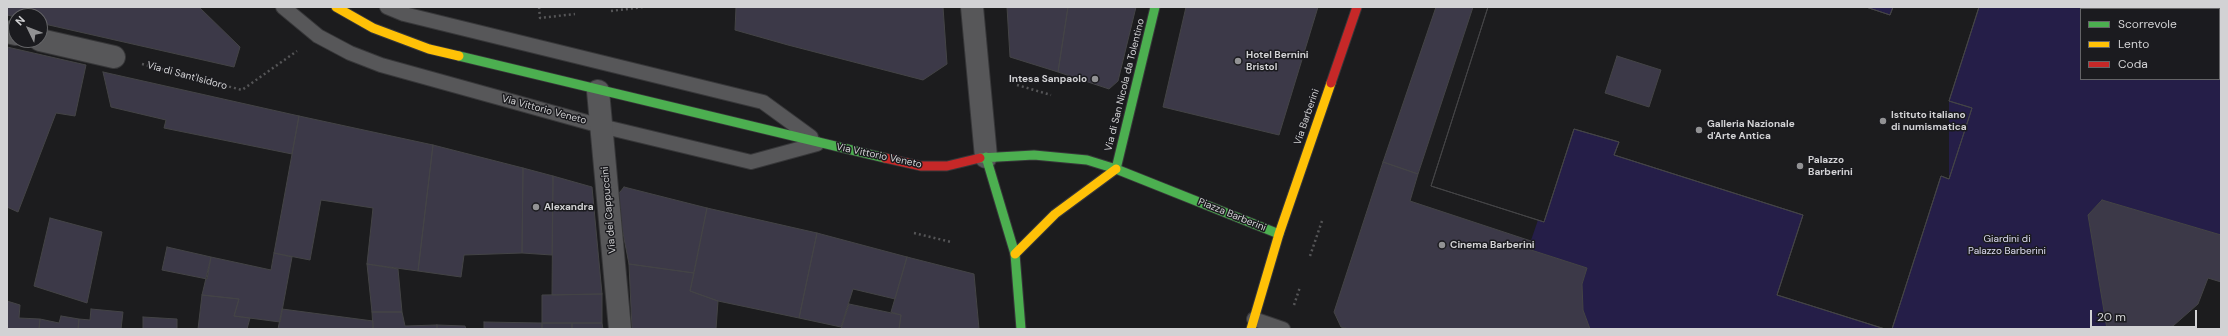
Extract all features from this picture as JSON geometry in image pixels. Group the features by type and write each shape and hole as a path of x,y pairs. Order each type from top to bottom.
{"street":[{"name":"Via Vittorio Veneto","path":"336,7 373,28 401,40 598,91 820,143 921,166 947,166 986,157"},
{"path":"972,7 986,157 1015,254 1021,329"},
{"name":"Via di San Nicola da Tolentino","path":"1116,168 1155,7"},
{"name":"Via Barberini","path":"1279,234 1357,7"},
{"path":"48,42 114,57"},
{"name":"Via dei Cappuccini","path":"598,91 620,329"},
{"name":"Piazza Barberini","path":"986,157 1056,156 1081,159 1116,168 1279,234 1252,324"},
{"path":"1015,254 1055,214 1116,168"}],"lane":[{"name":"Via Vittorio Veneto","path":"283,7 318,36 350,53 381,65 601,126 751,162 820,143"},
{"name":"Via Vittorio Veneto","path":"387,7 404,14 763,102 820,143"},
{"path":"1252,324 1283,329"}],"path":[{"path":"539,7 540,18 575,14"},
{"path":"611,11 642,7"},
{"name":"Via di Sant'Isidoro","path":"114,57 242,90 318,36"},
{"path":"1017,84 1051,95"},
{"path":"1310,256 1322,221"},
{"path":"914,233 951,242"}],"green space":[{"path":"1866,7 1893,7 1890,15"},
{"name":"Giardini di Palazzo Barberini","path":"1979,7 2221,7 2221,235 2102,200 2088,215 2107,329 1892,329 1941,176 1949,179 1949,101"},
{"path":"1574,129 1619,142 1615,155 1803,215 1777,295 1885,329 1590,329 1583,310 1582,284 1587,268 1528,249 1538,220 1544,222"}],"building":[{"path":"7,7 199,7 240,47 234,67 48,25 48,8 8,8 7,15"},
{"path":"736,7 943,7 947,64 923,80 788,45 735,30"},
{"path":"1007,7 1068,7 1058,72 1010,57"},
{"path":"1068,7 1136,7 1118,81 1109,89 1058,72"},
{"name":"Hotel Bernini Bristol","path":"1186,7 1318,7 1279,135 1163,107"},
{"path":"1436,7 1473,7 1418,174 1383,162"},
{"name":"Palazzo Barberini","path":"1488,7 1866,7 1890,15 1893,7 1979,7 1949,101 1972,108 1949,179 1941,176 1892,329 1885,329 1777,295 1803,215 1614,155 1619,142 1574,129 1544,222 1431,186","holes":["1617,56 1661,70 1649,107 1605,93"]},
{"name":"Palazzo Barberini","path":"1488,7 1866,7 1890,15 1893,7 1979,7 1949,101 1972,108 1949,179 1941,176 1892,329 1885,329 1777,295 1803,215 1614,155 1619,142 1574,129 1544,222 1431,186"},
{"path":"7,47 86,65 75,116 56,113 18,212 7,207"},
{"path":"103,72 299,116 292,154 164,128 166,120 111,107"},
{"path":"299,116 433,145 418,271 367,264 373,208 321,200 310,260 274,253"},
{"path":"433,145 523,168 522,253 464,255 461,277 418,271"},
{"name":"Cinema Barberini","path":"1383,162 1418,174 1410,201 1531,241 1528,249 1587,268 1582,284 1583,310 1590,329 1349,329 1341,327 1334,312"},
{"path":"523,168 553,176 552,255 522,253"},
{"path":"553,176 592,187 602,294 552,295"},
{"path":"624,187 707,208 694,273 629,264 616,197"},
{"path":"2102,200 2221,235 2221,282 2208,278 2198,304 2173,326 2156,329 2107,329 2088,215"},
{"path":"707,208 817,233 799,318 718,301 690,291"},
{"path":"50,218 102,232 87,303 34,286"},
{"path":"817,233 907,257 895,299 853,289 841,327 799,318"},
{"path":"167,247 211,257 207,279 162,270"},
{"path":"274,253 292,257 280,322 234,316 239,299 202,295 211,257 271,270"},
{"path":"907,257 974,274 979,329 899,329 901,315 891,312"},
{"path":"367,264 398,269 402,312 372,312"},
{"path":"629,264 694,273 690,291 718,301 716,329 632,329"},
{"path":"602,294 602,323 542,323 542,295"},
{"path":"202,295 239,299 234,316 250,318 247,329 198,329"},
{"path":"7,301 20,305 19,318 40,319 39,329 7,329"},
{"path":"849,304 901,315 899,329 841,329"},
{"path":"91,309 123,312 121,329 78,329 79,319 90,320"},
{"path":"282,309 373,321 373,329 278,329"},
{"path":"372,312 402,312 405,326 437,325 437,329 373,329"},
{"path":"61,316 79,319 78,329 39,329 40,319 59,323"},
{"path":"143,317 177,319 177,329 143,329"},
{"path":"484,322 542,323 542,329 484,329"},
{"path":"542,323 572,323 572,329 542,329"},
{"path":"572,323 602,323 603,329 572,329"},
{"path":"437,325 465,326 466,329 437,329"}],"traffic: fast":[{"path":"1116,169 1155,7"},
{"path":"459,56 885,158"},
{"path":"980,158 1034,155 1087,160 1116,169 1279,234"},
{"path":"986,157 1015,254 1021,329"}],"traffic: slow":[{"path":"336,7 373,28 429,49 459,56"},
{"path":"1251,329 1279,234 1331,83"},
{"path":"1015,254 1055,214 1116,169"}],"traffic: jam":[{"path":"1331,83 1357,7"},
{"path":"885,158 921,166 947,166 980,158"}],"place":[{"name":"Hotel Bernini Bristol","path":"1238,61"},
{"name":"Intesa Sanpaolo","path":"1095,79"},
{"name":"Istituto italiano di numismatica","path":"1883,121"},
{"name":"Galleria Nazionale d'Arte Antica","path":"1699,130"},
{"name":"Palazzo Barberini","path":"1800,166"},
{"name":"Alexandra","path":"536,207"},
{"name":"Cinema Barberini","path":"1442,245"}]}
